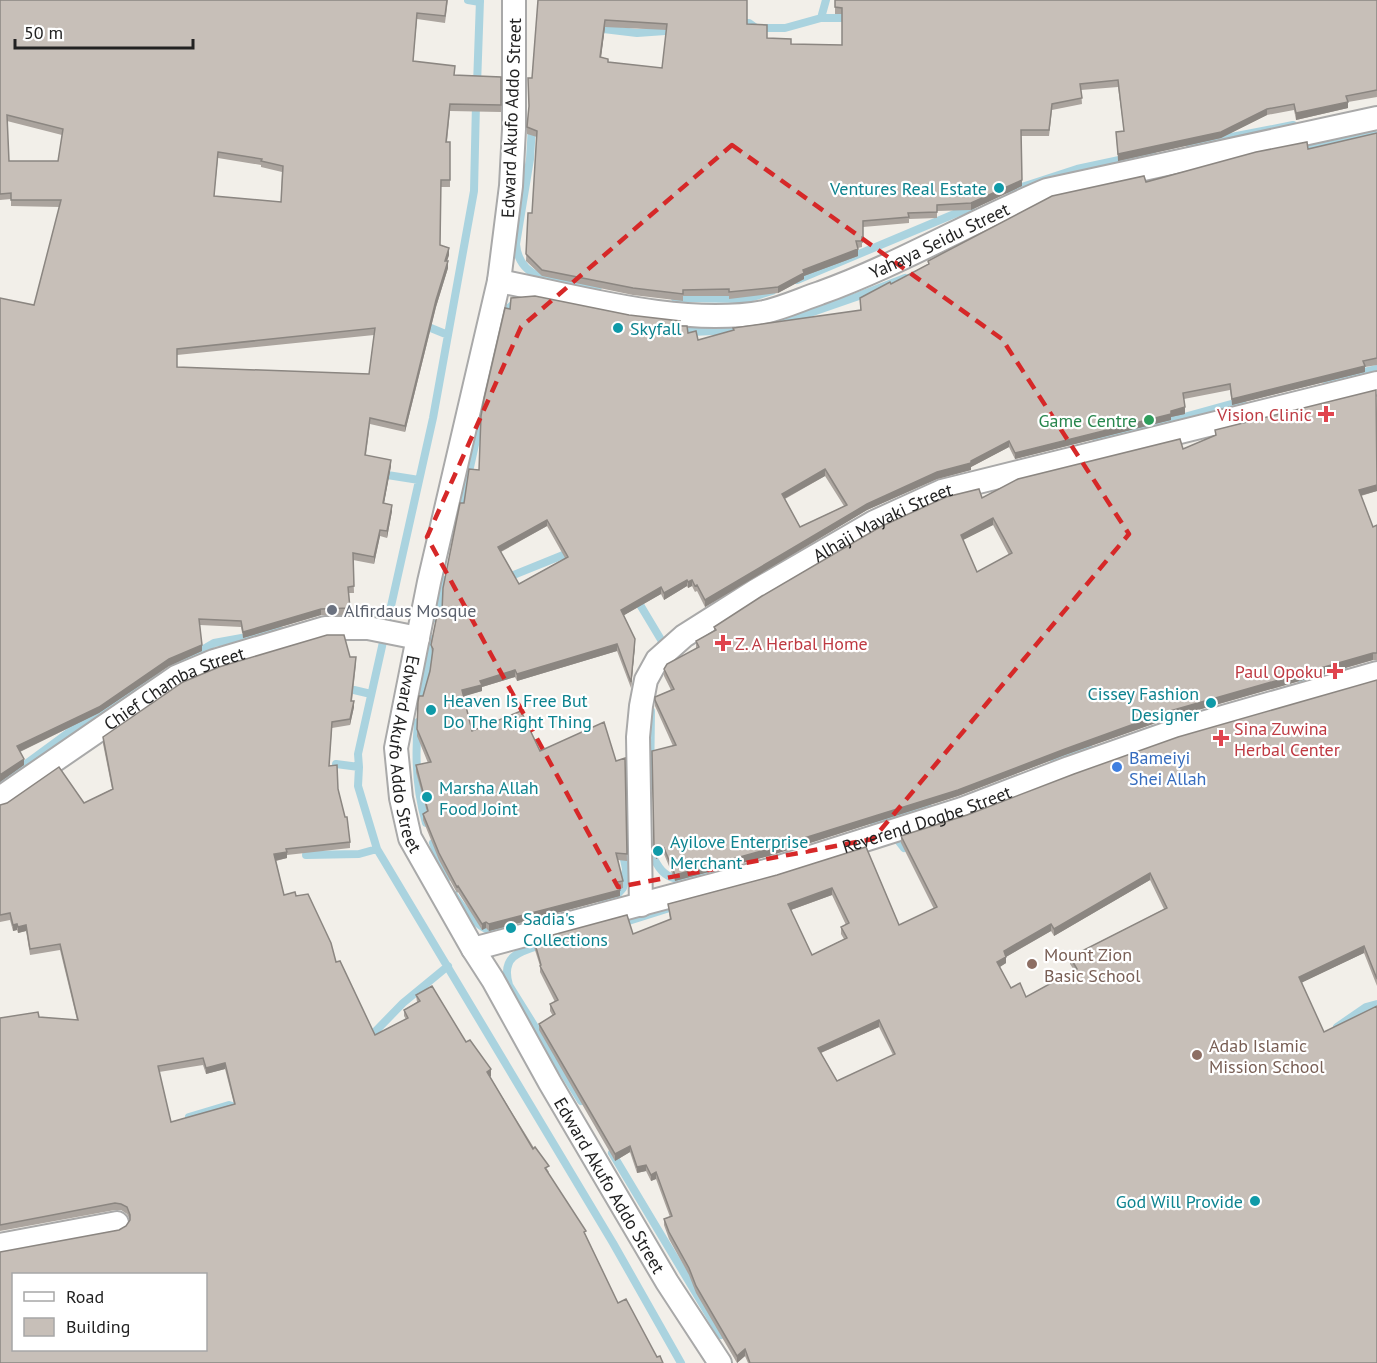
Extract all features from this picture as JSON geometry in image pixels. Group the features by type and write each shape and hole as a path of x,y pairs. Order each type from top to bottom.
{"street":[{"name":"Edward Akufo Addo Street","path":"514,0 514,129 511,186 499,281 429,582 396,748 401,798 410,838 667,1282 720,1363"},
{"name":"Yahaya Seidu Street","path":"499,281 681,315 765,312 856,280 1015,203 1047,190 1377,117"},
{"name":"Alhaji Mayaki Street","path":"641,905 638,736 641,706 646,680 657,660 684,636 755,591 873,522 942,491 1377,383"},
{"name":"Chief Chamba Street","path":"0,798 176,677 214,661 325,628 368,628 418,638"},
{"name":"Reverend Dogbe Street","path":"473,949 773,869 962,809 1174,731 1377,673"},
{"path":"0,1245 117,1222"}],"highlighted area":[{"path":"732,145 1002,339 1129,534 873,839 618,887 427,537 521,327"}],"building":[{"path":"0,0 447,0 445,16 417,13 413,61 455,66 454,75 501,77 501,105 450,104 446,142 450,142 450,180 441,180 440,245 449,248 445,261 448,261 405,426 370,418 365,455 391,460 383,503 392,505 387,531 380,530 374,557 353,553 354,586 348,587 350,608 321,609 243,632 241,621 199,619 202,645 169,659 99,707 17,746 24,759 0,775 0,298 34,305 61,200 11,200 11,193 0,194","holes":["7,115 63,129 58,161 9,161","218,152 262,159 261,161 283,166 281,202 214,196","375,328 369,374 177,367 177,349"]},
{"path":"538,0 747,0 747,24 767,25 767,38 791,39 791,44 842,45 842,8 835,7 835,0 1377,0 1377,90 1346,96 1348,102 1296,113 1294,104 1267,109 1221,132 1118,154 1116,132 1124,131 1118,80 1080,84 1082,98 1052,104 1049,130 1021,130 1022,180 971,203 937,205 937,212 908,213 909,217 863,221 862,241 856,241 858,249 803,270 804,273 778,287 729,292 729,289 683,290 683,294 633,288 542,270 526,254 528,213 532,213 537,131 527,127 528,78 532,78","holes":["605,20 667,24 662,68 608,62 608,59 600,57"]},
{"path":"1377,133 1377,358 1363,361 1365,366 1232,399 1230,384 1183,393 1185,407 1171,411 1171,414 1015,453 1009,441 971,463 937,472 867,504 705,600 692,580 688,582 687,580 664,593 661,587 621,610 635,639 631,682 617,644 517,674 515,670 480,681 482,685 462,690 472,731 521,711 540,751 604,722 616,761 625,758 627,854 616,853 623,881 617,882 620,890 482,924 457,887 439,853 423,814 428,811 416,765 431,762 417,729 418,702 419,696 423,696 430,671 433,649 431,645 438,610 442,611 443,588 460,503 464,503 469,469 479,470 484,399 505,308 510,309 511,298 535,296 629,315 680,321 679,326 687,326 688,333 696,331 698,340 734,330 733,328 861,310 860,298 929,264 928,261 1052,196 1144,176 1146,182 1256,152 1307,142 1308,149","holes":["825,469 847,505 800,527 782,494","547,520 568,557 519,584 498,547"]},
{"path":"1376,390 1377,485 1359,490 1373,527 1377,525 1377,653 1170,711 958,790 769,849 675,875 664,848 656,852 654,847 652,751 676,745 655,697 674,689 664,669 667,664 699,647 696,641 716,630 714,627 880,527 946,497 979,489 982,498 1018,479 1180,439 1183,449 1216,435 1215,430","holes":["993,518 1012,553 977,572 961,535"]},
{"path":"327,635 344,635 350,657 356,657 351,701 354,701 350,719 332,722 329,766 337,765 338,789 345,817 347,817 350,842 286,849 287,852 274,854 284,895 295,892 296,896 308,894 331,943 336,962 340,961 375,1035 408,1018 404,1010 420,1001 416,995 432,986 466,1042 470,1040 491,1069 487,1072 533,1149 535,1147 549,1166 545,1168 586,1231 584,1232 618,1303 626,1299 657,1357 660,1356 663,1363 0,1363 0,1252 119,1230 126,1226 130,1215 127,1207 115,1203 0,1225 0,1018 38,1012 39,1017 78,1020 60,944 30,949 26,925 18,927 17,924 13,925 10,913 0,915 0,805 7,803 59,767 84,803 113,789 103,737 183,682 219,667","holes":["203,1058 206,1068 225,1063 235,1104 171,1122 158,1066"]},
{"path":"1377,680 1377,979 1364,946 1299,977 1324,1032 1377,1006 1377,1363 750,1363 745,1349 737,1356 696,1286 669,1232 664,1219 672,1216 656,1172 651,1175 646,1165 637,1167 630,1146 615,1154 539,1024 555,1014 550,1004 558,1000 540,966 534,940 627,915 633,934 671,919 668,904 777,875 866,847 899,925 937,907 901,836 967,815 1178,737","holes":["1150,873 1167,908 1070,957 1077,969 1026,997 1020,983 1011,988 997,962 1006,957 1004,951 1051,924 1054,929","832,888 849,923 841,927 847,938 812,955 788,904","879,1020 895,1054 837,1081 818,1048"]}],"waterway":[{"path":"468,0 480,2"},
{"path":"477,85 480,0"},
{"path":"821,18 826,0"},
{"path":"737,23 749,23 756,28 785,28 821,18 851,18"},
{"path":"595,28 637,33 665,31"},
{"path":"476,103 474,191 433,418 358,754 358,786 377,849 613,1243 681,1363"},
{"path":"1190,145 1293,125"},
{"path":"532,126 530,159 516,244 519,257 526,267 546,279 598,287"},
{"path":"1299,146 1377,132"},
{"path":"1010,191 1077,169 1152,153"},
{"path":"797,280 971,207"},
{"path":"781,323 905,278"},
{"path":"675,298 746,299 772,291"},
{"path":"494,355 503,312 518,301"},
{"path":"421,324 448,335"},
{"path":"680,330 691,332 737,330"},
{"path":"460,513 492,367"},
{"path":"1327,381 1377,369"},
{"path":"1097,441 1242,401"},
{"path":"381,474 419,480"},
{"path":"506,578 573,551"},
{"path":"437,619 445,580"},
{"path":"636,598 663,643"},
{"path":"329,618 390,610"},
{"path":"173,667 214,643 280,631"},
{"path":"420,704 433,639"},
{"path":"1302,680 1343,668"},
{"path":"0,783 83,722 158,676"},
{"path":"354,690 371,694"},
{"path":"650,786 651,711"},
{"path":"418,722 417,772 426,823"},
{"path":"1054,759 1088,747"},
{"path":"336,764 359,767"},
{"path":"874,826 927,805"},
{"path":"600,906 614,898 623,888 626,869 623,855 631,832"},
{"path":"897,839 904,848"},
{"path":"433,843 446,879"},
{"path":"650,846 657,864 671,877 699,878 728,870"},
{"path":"306,855 359,854 377,849"},
{"path":"454,895 461,906 482,927 495,931 508,929"},
{"path":"619,924 676,906"},
{"path":"544,944 520,952 510,961 507,967 509,985 581,1101"},
{"path":"367,1040 403,1003 448,966"},
{"path":"1337,1027 1366,1007 1377,1004"},
{"path":"189,1117 229,1105 238,1108"},
{"path":"612,1153 721,1335"}],"place":[{"name":"Ventures Real Estate","path":"999,188"},
{"name":"Skyfall","path":"618,328"},
{"name":"Vision Clinic","path":"1326,414"},
{"name":"Game Centre","path":"1149,420"},
{"name":"Alfirdaus Mosque","path":"332,610"},
{"name":"Z. A Herbal Home","path":"723,643"},
{"name":"Paul Opoku","path":"1335,671"},
{"name":"Cissey Fashion Designer","path":"1211,703"},
{"name":"Heaven Is Free But Do The Right Thing","path":"431,710"},
{"name":"Sina Zuwina Herbal Center","path":"1221,738"},
{"name":"Bameiyi Shei Allah","path":"1117,767"},
{"name":"Marsha Allah Food Joint","path":"427,797"},
{"name":"Ayilove Enterprise Merchant","path":"658,851"},
{"name":"Sadia's Collections","path":"511,928"},
{"name":"Mount Zion Basic School","path":"1032,964"},
{"name":"Adab Islamic Mission School","path":"1197,1055"},
{"name":"God Will Provide","path":"1255,1201"}]}
